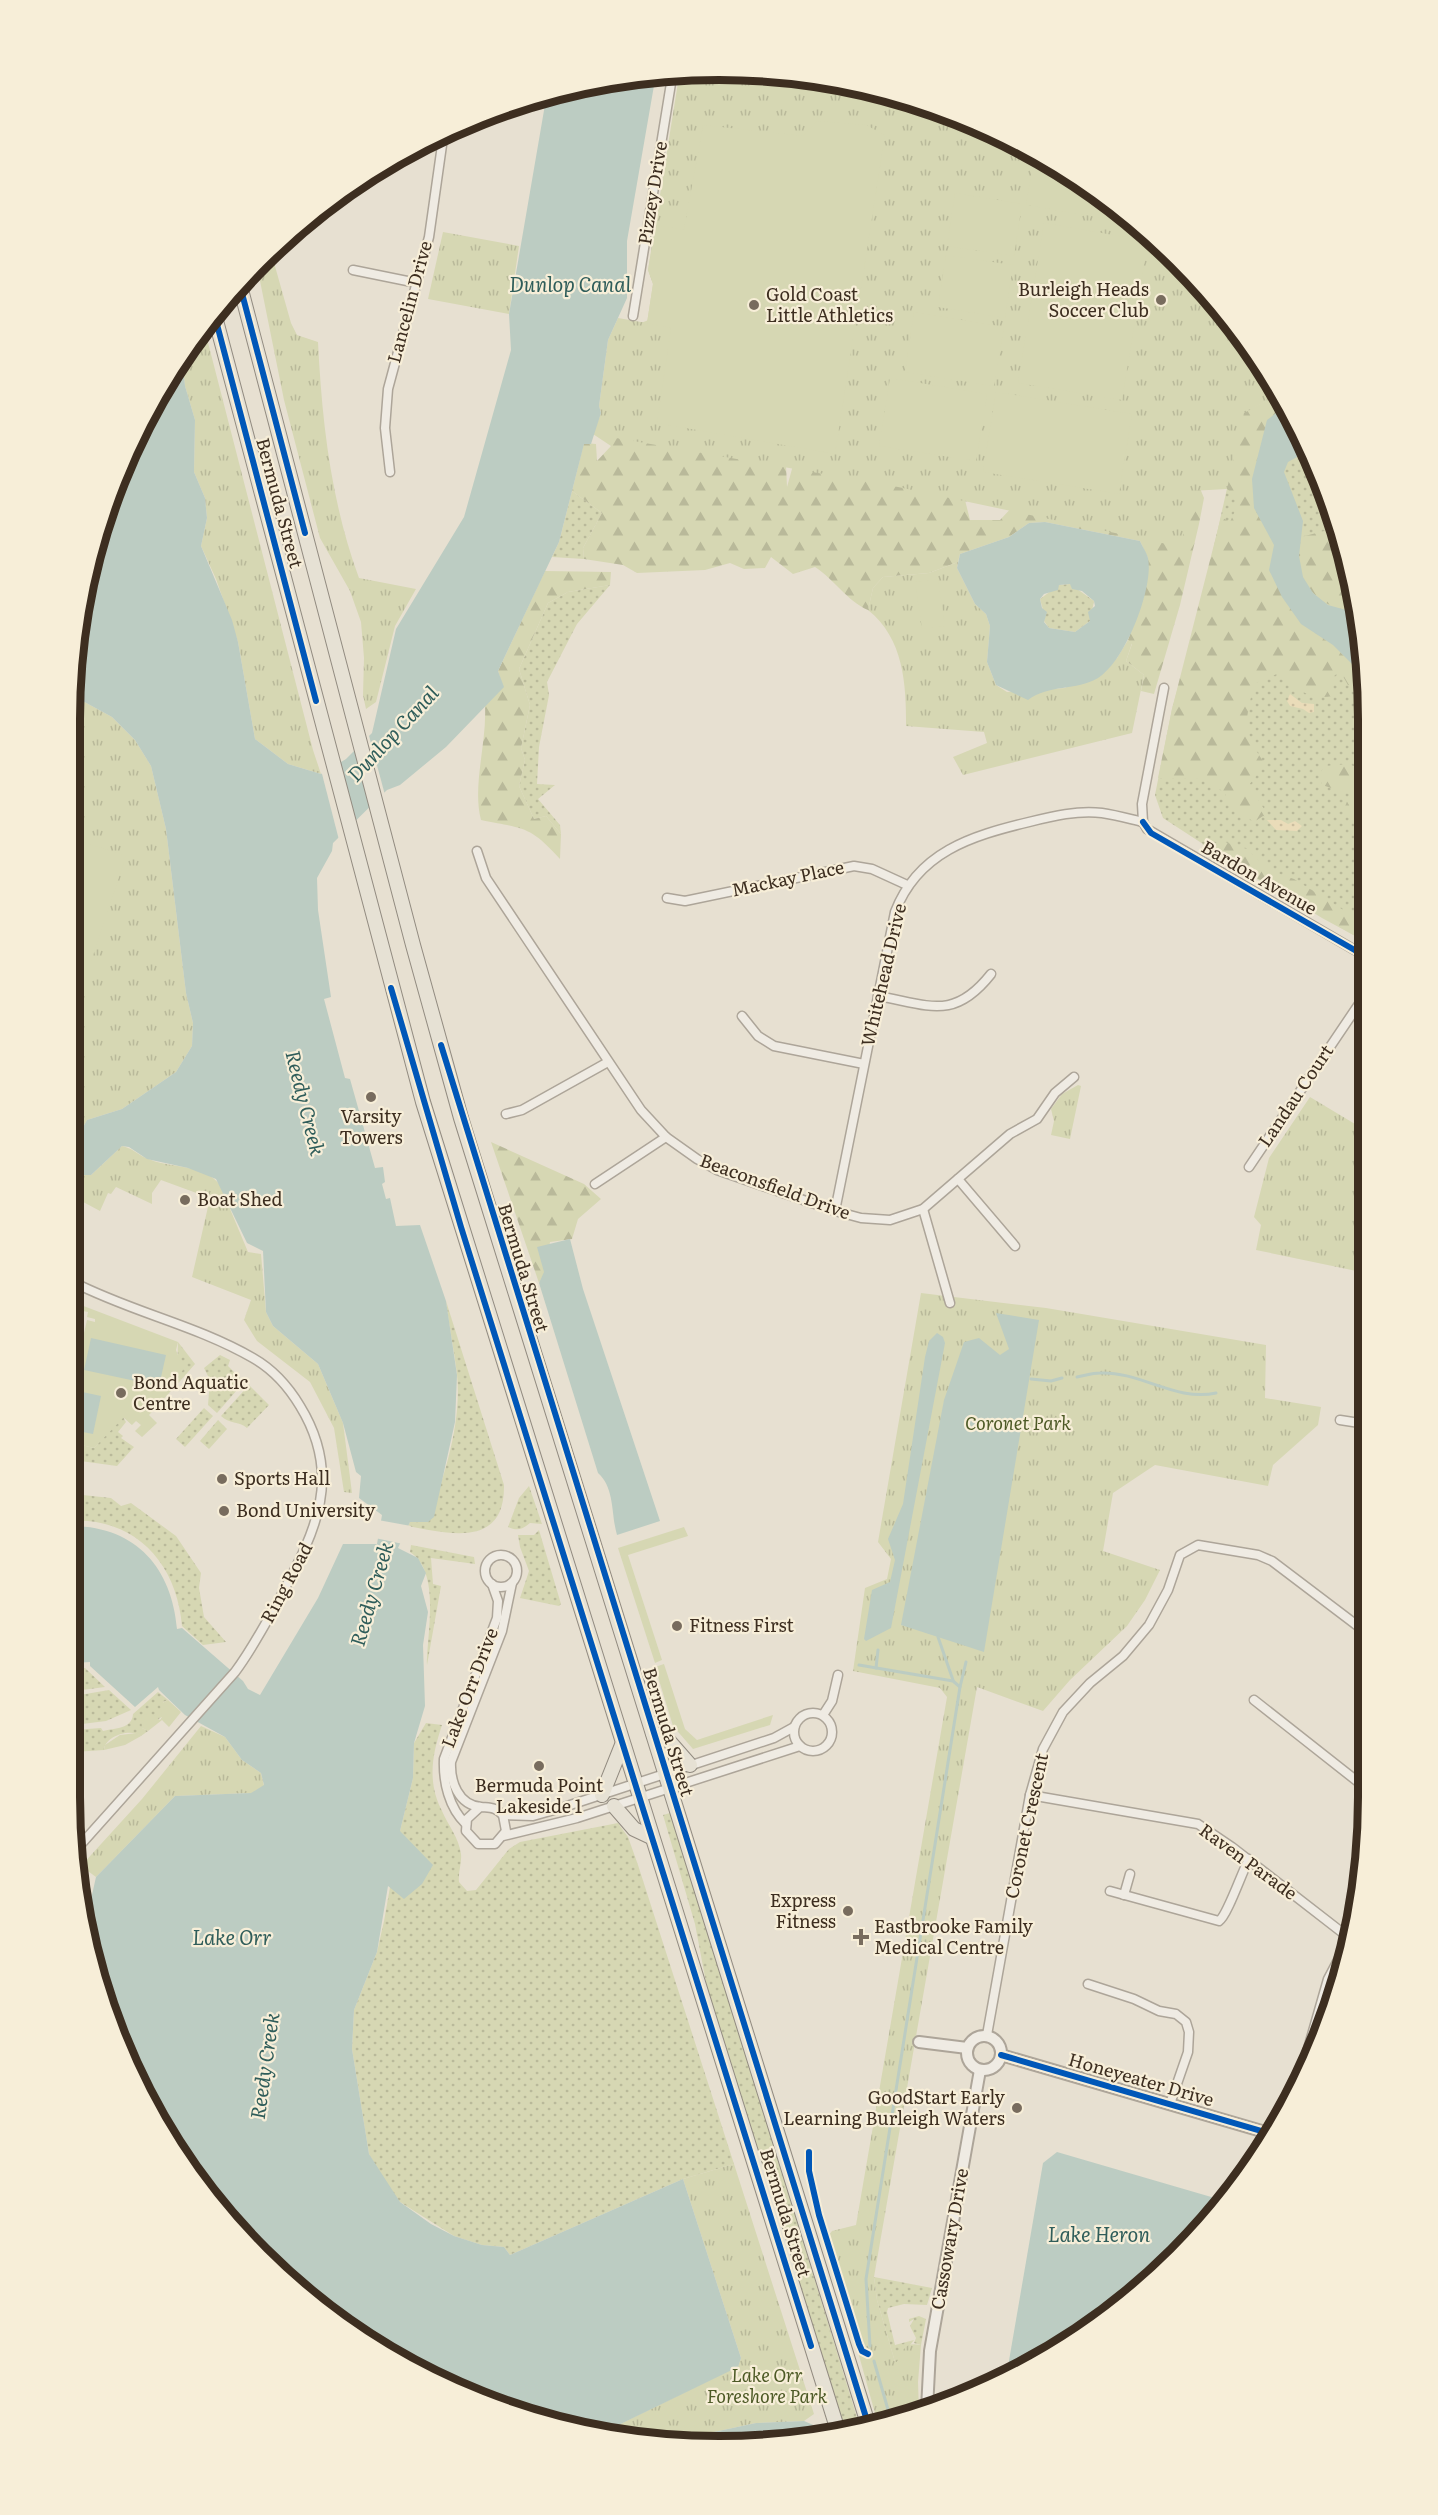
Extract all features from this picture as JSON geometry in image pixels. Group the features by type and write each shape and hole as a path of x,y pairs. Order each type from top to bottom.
{"main road":[{"name":"Bermuda Street","path":"242,293 465,1129 866,2418"},
{"name":"Bermuda Street","path":"217,324 351,837 433,1136 836,2424"},
{"path":"653,1733 668,1740 690,1765"},
{"path":"602,1795 622,1745"},
{"path":"614,1806 634,1829 651,1838"}],"street":[{"name":"Pizzey Drive","path":"633,316 671,82"},
{"name":"Lancelin Drive","path":"390,472 385,428 388,389 429,237 442,142"},
{"path":"353,270 417,283"},
{"path":"1143,822 1142,804 1164,688"},
{"name":"Whitehead Drive","path":"835,1211 895,912 907,885 924,868 955,845 1009,827 1063,814 1101,813 1143,822"},
{"name":"Bardon Avenue","path":"1143,822 1151,833 1358,952"},
{"name":"Beaconsfield Drive","path":"477,851 486,878 641,1110 666,1137 717,1170 835,1211 861,1218 890,1220 923,1209 1010,1134 1037,1119 1055,1093 1074,1077"},
{"name":"Mackay Place","path":"667,898 685,901 854,866 872,869 907,885"},
{"path":"878,996 934,1007 955,1005 978,991 991,975"},
{"name":"Landau Court","path":"1249,1167 1358,1005"},
{"path":"742,1016 758,1036 774,1046 864,1064"},
{"path":"506,1114 522,1110 608,1062"},
{"path":"595,1184 666,1137"},
{"path":"958,1179 1015,1246"},
{"path":"923,1209 950,1303"},
{"name":"Ring Road","path":"80,1286 106,1299 204,1334 256,1360 281,1378 309,1422 323,1480 312,1535 252,1650 82,1844"},
{"path":"1340,1420 1358,1423"},
{"name":"Coronet Crescent","path":"987,2035 1030,1795 1043,1749 1062,1712 1090,1683 1123,1656 1149,1625 1168,1590 1180,1555 1190,1547 1198,1545 1265,1557 1358,1626"},
{"path":"500,1555 509,1556 516,1564 518,1574 512,1583 502,1587 492,1584 486,1576 486,1566 492,1558 500,1555"},
{"name":"Lake Orr Drive","path":"480,1807 466,1800 459,1793 452,1780 451,1762 502,1631 512,1583"},
{"name":"Lake Orr Drive","path":"466,1824 459,1818 449,1797 444,1778 444,1759 497,1618 498,1601 492,1584"},
{"path":"823,1715 832,1701 838,1675"},
{"path":"1254,1700 1358,1782"},
{"path":"503,1815 533,1816 602,1795 637,1791 671,1788 800,1746 816,1750 829,1742 831,1725 823,1715 815,1712 805,1714 794,1727 774,1738 666,1773 637,1791 614,1806 503,1836 489,1846 478,1844 469,1837 466,1824 470,1813 480,1807 493,1807 503,1815 506,1825 503,1836"},
{"path":"794,1727 794,1737 800,1746"},
{"name":"Raven Parade","path":"1030,1795 1198,1824 1249,1859 1343,1933"},
{"path":"1110,1891 1219,1921 1226,1915 1237,1881 1249,1859"},
{"path":"1125,1895 1130,1874"},
{"path":"1311,2039 1328,1979 1337,1962"},
{"path":"1088,1984 1134,1999 1159,2011 1176,2014 1186,2022 1189,2032 1188,2052 1170,2104"},
{"path":"987,2035 997,2040 1001,2055 996,2065 980,2070 968,2059 967,2048 972,2039 987,2035"},
{"path":"919,2042 967,2048"},
{"name":"Honeyeater Drive","path":"1001,2055 1263,2131"},
{"name":"Cassowary Drive","path":"927,2401 930,2351 980,2070"}],"green space":[{"path":"678,81 761,81 844,92 925,113 964,128 1002,145 1074,187 1141,238 1200,297 1251,364 1272,398 1244,413 1227,489 1191,491 1181,547 898,487 593,434 601,413 599,406 608,340 618,318 647,323 653,284 648,270"},
{"name":"Gold Coast Little Athletics","path":"817,121 866,125 885,135 835,454 657,423 671,328 647,323 653,284 648,270 656,225 684,230 703,125 803,136"},
{"path":"1033,162 1074,187 1119,221 1026,205"},
{"path":"955,193 1022,204 1014,256 947,246"},
{"path":"1044,223 1143,240 1147,244 1122,400 1018,383"},
{"path":"443,232 519,246 509,314 428,299"},
{"path":"946,255 1013,265 1005,318 938,307"},
{"path":"273,261 291,323 297,335 318,342 325,432 335,491 349,549 359,578 416,589 395,626 376,702 366,709 363,695 364,658 361,622 350,591 320,538 284,400 259,275"},
{"path":"914,312 1004,327 994,386 905,372"},
{"path":"651,319 786,465 787,487 795,458 963,492 970,520 1000,520 1015,504 1197,481 1204,498 1199,524 1180,605 1154,694 1141,691 1144,675 1126,661 1132,644 1128,640 1144,596 1148,558 1140,541 1045,522 1029,523 1009,537 960,554 958,562 929,573 883,577 873,588 868,610 854,601 815,567 793,574 771,557 765,568 744,569 730,563 705,570 637,573 623,565 584,559 583,548 602,513 572,491 584,443 596,444 597,461 611,446 593,434 641,323"},
{"path":"207,337 321,774 288,764 255,739 238,642 216,579 201,546 207,518 205,498 194,472 195,420 185,386 183,370"},
{"path":"890,378 987,394 976,461 879,446"},
{"path":"996,392 1132,414 1119,494 983,472"},
{"path":"1272,398 1279,410 1276,411 1254,508 1275,545 1269,570 1301,624 1333,645 1356,668 1357,688 1348,685 1340,671 1333,677 1333,696 1310,695 1292,684 1281,672 1254,684 1247,726 1252,742 1265,764 1249,785 1269,817 1263,816 1254,822 1225,802 1226,794 1206,779 1158,778 1172,709 1221,517 1230,522 1240,500 1227,489 1216,455 1195,437"},
{"path":"1273,399 1293,436 1325,513 1346,594 1357,677 1358,937 1260,881 1163,818 1155,795 1172,709 1201,604 1244,413"},
{"path":"572,491 602,513 583,548 584,559 552,557 559,542"},
{"path":"1330,530 1349,612 1330,605 1313,593 1301,567 1301,537"},
{"path":"958,562 957,568 975,604 986,614 990,626 987,662 996,685 1007,692 1065,688 1117,658 1128,640 1132,643 1126,661 1144,675 1132,733 963,775 953,757 987,743 984,732 906,726 903,678 896,648 889,634 868,610 873,588 883,577 929,573"},
{"path":"545,571 611,572 610,585 568,592 548,603 519,669 530,705 521,748 525,760 519,786 534,819 546,816 561,834 560,859 541,840 525,830 481,820 478,793 485,706 503,687 498,671"},
{"path":"938,579 945,626 922,629 915,582"},
{"path":"1070,584 1094,601 1090,621 1075,632 1049,628 1044,621 1040,599 1059,585"},
{"path":"610,585 577,624 547,682 549,695 539,747 537,784 555,785 538,799 560,825 561,834 546,816 534,819 519,786 525,760 521,748 530,705 519,669 548,603 568,592"},
{"path":"80,700 112,717 135,740 151,766 166,829 186,993 193,1023 192,1046 176,1072 122,1109 87,1120 81,1131"},
{"path":"1348,764 1358,768 1358,819 1350,818 1344,809 1350,794 1322,785 1320,773 1325,766"},
{"path":"80,841 126,856 80,995"},
{"path":"1225,842 1247,849 1270,871 1294,879 1358,919 1358,937 1322,918 1202,844"},
{"path":"1078,1085 1081,1086 1070,1139 1051,1135 1054,1121 1051,1109 1062,1094"},
{"path":"1310,1097 1358,1126 1358,1271 1256,1250 1261,1225 1254,1217 1269,1158"},
{"path":"491,1142 584,1184 601,1199 578,1219 572,1239 550,1242 545,1272 539,1283"},
{"path":"122,1146 155,1161 205,1173 220,1185 248,1252 261,1254 266,1312 273,1326 318,1364 343,1423 352,1493 344,1492 334,1428 310,1382 257,1341 244,1320 251,1300 192,1277 210,1198 161,1180 152,1193 152,1204 116,1187 111,1194 108,1193 100,1211 80,1200 80,1172 84,1175 91,1175"},
{"name":"Coronet Park","path":"921,1293 1046,1308 1266,1345 1265,1398 1321,1407 1318,1425 1273,1465 1268,1486 1155,1465 1113,1493 1103,1551 1160,1570 1145,1600 1127,1626 1070,1680 1043,1711 977,1687 874,2277 877,2300 895,2362 908,2346 921,2345 919,2404 876,2416 858,2352 862,2344 829,2235 832,2231 856,2225 947,1697 940,1688 853,1671 865,1588 887,1579 891,1559 878,1542"},
{"path":"446,1301 504,1485 502,1505 495,1519 485,1528 472,1532 441,1532 408,1526 410,1522 428,1522 446,1468 454,1431 458,1393 457,1374"},
{"name":"Bond Aquatic Centre","path":"80,1305 178,1342 176,1350 183,1370 177,1377 181,1380 149,1415 157,1423 142,1437 135,1431 141,1425 136,1421 132,1425 124,1417 94,1448 80,1445 80,1332 84,1333 87,1320 95,1322 95,1319 87,1317 88,1312 80,1310"},
{"path":"178,1342 195,1364 181,1380 177,1377"},
{"path":"220,1355 230,1360 228,1366 244,1382 217,1413 208,1405 210,1380 204,1368"},
{"path":"249,1385 269,1405 247,1428 221,1416"},
{"path":"204,1408 213,1416 185,1447 176,1439"},
{"path":"127,1412 132,1425 123,1417 126,1422 118,1432 123,1436 121,1438 134,1447 117,1466 80,1461 80,1445 94,1448"},
{"path":"218,1420 227,1429 209,1449 200,1441"},
{"path":"529,1486 542,1524 530,1523 519,1529 508,1527 519,1498"},
{"path":"80,1495 111,1498 121,1506 131,1503 176,1536 201,1573 199,1588 204,1617 226,1642 203,1645 182,1626 172,1583 162,1565 149,1549 116,1527 96,1522 80,1521"},
{"path":"684,1527 688,1536 628,1555 662,1660 655,1663 618,1548"},
{"path":"539,1530 561,1604 559,1606 520,1598 529,1571 518,1535 534,1535"},
{"path":"411,1545 474,1557 475,1564 431,1558 433,1584 441,1586 427,1665 430,1620 429,1588 420,1561 410,1552"},
{"path":"664,1664 685,1729 697,1740 773,1715 770,1725 693,1749 673,1726 655,1667"},
{"path":"80,1668 85,1668 105,1687 80,1690"},
{"path":"109,1690 131,1710 106,1721 80,1724 80,1695"},
{"path":"158,1692 168,1700 163,1702 162,1717 142,1728 148,1731 141,1736 125,1733 113,1737 105,1745 104,1750 80,1752 80,1730 101,1728 103,1731 118,1728 130,1723 133,1714"},
{"path":"168,1700 181,1712 169,1727 162,1720 148,1731 142,1728 141,1716 150,1713 160,1720 162,1717 160,1704"},
{"path":"426,1723 442,1725 434,1758 434,1790 460,1848 459,1882 467,1891 476,1890 509,1849 520,1842 618,1823 628,1837 734,2164 683,2179 510,2255 504,2247 482,2245 454,2236 400,2202 389,2190 369,2154 352,2049 354,2010 377,1952 400,1831 413,1778 414,1743"},
{"path":"201,1726 225,1737 242,1760 261,1773 264,1786 252,1793 175,1796 96,1877 84,1868 83,1863 142,1799"},
{"path":"137,1733 141,1736 125,1745 104,1750 105,1745 120,1735"},
{"path":"670,1813 681,1843 858,2420 842,2423 708,1993 695,1924 663,1815"},
{"name":"Lake Orr Foreshore Park","path":"734,2164 814,2414 804,2421 756,2423 699,2435 615,2427 738,2366 741,2358 683,2179"},
{"path":"874,2277 932,2288 927,2305 904,2304 888,2308 895,2345 914,2340 897,2362 895,2362 877,2300"},
{"path":"919,2316 926,2319 921,2345 914,2343 916,2338 910,2326 914,2319 909,2322 909,2319"}],"sand":[{"path":"1290,694 1302,703 1314,704 1314,712 1309,713 1290,706 1287,701"},
{"path":"1267,820 1281,820 1288,824 1295,821 1302,826 1297,831 1276,830"}],"water":[{"name":"Lake Orr","path":"654,83 627,241 627,298 608,340 599,406 601,413 591,444 584,444 559,542 498,671 504,687 446,747 400,785 387,790 333,843 332,851 317,878 318,910 331,997 324,999 345,1078 350,1079 375,1168 383,1167 385,1182 382,1184 386,1199 390,1198 396,1226 420,1225 446,1301 457,1375 455,1422 434,1517 428,1522 410,1522 398,1548 418,1558 426,1573 421,1586 428,1612 423,1645 425,1706 414,1743 413,1778 400,1831 433,1865 422,1884 404,1899 388,1886 377,1952 354,2010 352,2049 369,2154 400,2202 431,2224 454,2236 482,2245 504,2247 510,2255 683,2179 741,2358 738,2367 615,2427 553,2414 513,2402 436,2370 364,2328 297,2277 267,2248 238,2218 187,2151 145,2079 113,2002 101,1962 89,1906 96,1877 175,1796 251,1793 264,1785 261,1773 242,1760 225,1737 185,1715 158,1687 135,1707 90,1666 90,1662 80,1663 80,1527 96,1528 116,1534 133,1543 147,1555 159,1570 168,1588 177,1629 182,1628 243,1681 248,1689 260,1695 318,1598 343,1544 377,1544 382,1515 359,1498 361,1476 356,1472 343,1423 318,1364 273,1326 266,1312 263,1251 247,1243 216,1179 188,1168 147,1159 129,1147 122,1146 91,1175 84,1175 80,1172 80,1132 87,1120 122,1109 176,1072 192,1046 193,1023 186,993 166,829 151,766 135,740 112,717 80,700 85,636 101,553 113,513 145,436 183,370 185,386 195,420 194,472 205,498 207,518 201,546 232,620 255,739 288,764 321,774 346,759 372,733 396,629 464,517 511,350 509,314 545,103 594,92"},
{"path":"1279,411 1301,455 1288,462 1284,472 1303,521 1299,556 1303,577 1313,593 1328,605 1349,611 1356,668 1333,645 1301,624 1282,597 1269,570 1274,545 1254,508 1252,479 1267,420"},
{"path":"1045,522 1140,541 1147,556 1149,571 1147,587 1135,623 1118,657 1108,669 1090,682 1054,689 1028,700 996,685 987,662 990,626 986,614 975,604 957,568 960,554 1009,537 1029,523","holes":["1070,584 1072,589 1082,591 1094,601 1095,606 1088,612 1090,621 1075,632 1049,628 1044,622 1047,612 1042,608 1040,599 1044,594 1058,590 1059,585"]},
{"path":"570,1239 583,1289 660,1521 617,1535 610,1494 598,1473 539,1283 544,1272 537,1247"},
{"path":"996,1313 1039,1320 984,1652 901,1625 944,1400 964,1342 979,1338 1000,1355 1009,1349"},
{"path":"937,1333 943,1337 945,1343 891,1628 866,1641 864,1639 872,1590 890,1582 895,1560 888,1539 903,1504 925,1357 929,1341"},
{"path":"91,1338 166,1355 159,1386 84,1370"},
{"path":"80,1392 101,1396 93,1434 80,1431"},
{"name":"Lake Heron","path":"1057,2152 1216,2198 1200,2218 1141,2277 1074,2328 1008,2367 1043,2163"},
{"path":"804,2421 819,2427 761,2434 699,2435 756,2423"}],"pier":[{"path":"368,732 385,795 380,800 354,746"},
{"path":"338,760 354,825 339,840 321,770"},
{"path":"378,1520 411,1526 403,1544 375,1538"}],"waterway":[{"path":"1077,1377 1097,1373 1115,1374 1187,1393 1201,1395 1216,1393"},
{"path":"1031,1379 1051,1381 1062,1378"},
{"path":"938,1637 953,1680"},
{"path":"876,1668 878,1650"},
{"path":"960,1687 966,1662"},
{"path":"859,1665 953,1681 960,1687 866,2279 870,2346"},
{"path":"874,2361 889,2413"}],"cycle path":[{"path":"242,293 305,533"},
{"path":"217,324 316,701"},
{"path":"1143,822 1151,833 1358,952"},
{"path":"391,988 461,1227 811,2346"},
{"path":"441,1045 866,2418"},
{"path":"1001,2055 1263,2131"},
{"path":"809,2152 809,2171 819,2215 859,2344 862,2351 868,2354"}],"place":[{"name":"Burleigh Heads Soccer Club","path":"1161,300"},
{"name":"Gold Coast Little Athletics","path":"754,305"},
{"name":"Varsity Towers","path":"371,1097"},
{"name":"Boat Shed","path":"185,1200"},
{"name":"Bond Aquatic Centre","path":"121,1393"},
{"name":"Sports Hall","path":"222,1479"},
{"name":"Bond University","path":"224,1511"},
{"name":"Fitness First","path":"677,1626"},
{"name":"Bermuda Point Lakeside 1","path":"539,1766"},
{"name":"Express Fitness","path":"848,1911"},
{"name":"Eastbrooke Family Medical Centre","path":"861,1937"},
{"name":"GoodStart Early Learning Burleigh Waters","path":"1017,2108"}],"water label":[{"name":"Dunlop Canal","path":"570,285"},
{"name":"Dunlop Canal","path":"393,734"},
{"name":"Reedy Creek","path":"305,1103"},
{"name":"Reedy Creek","path":"372,1594"},
{"name":"Reedy Creek","path":"265,2066"}]}
